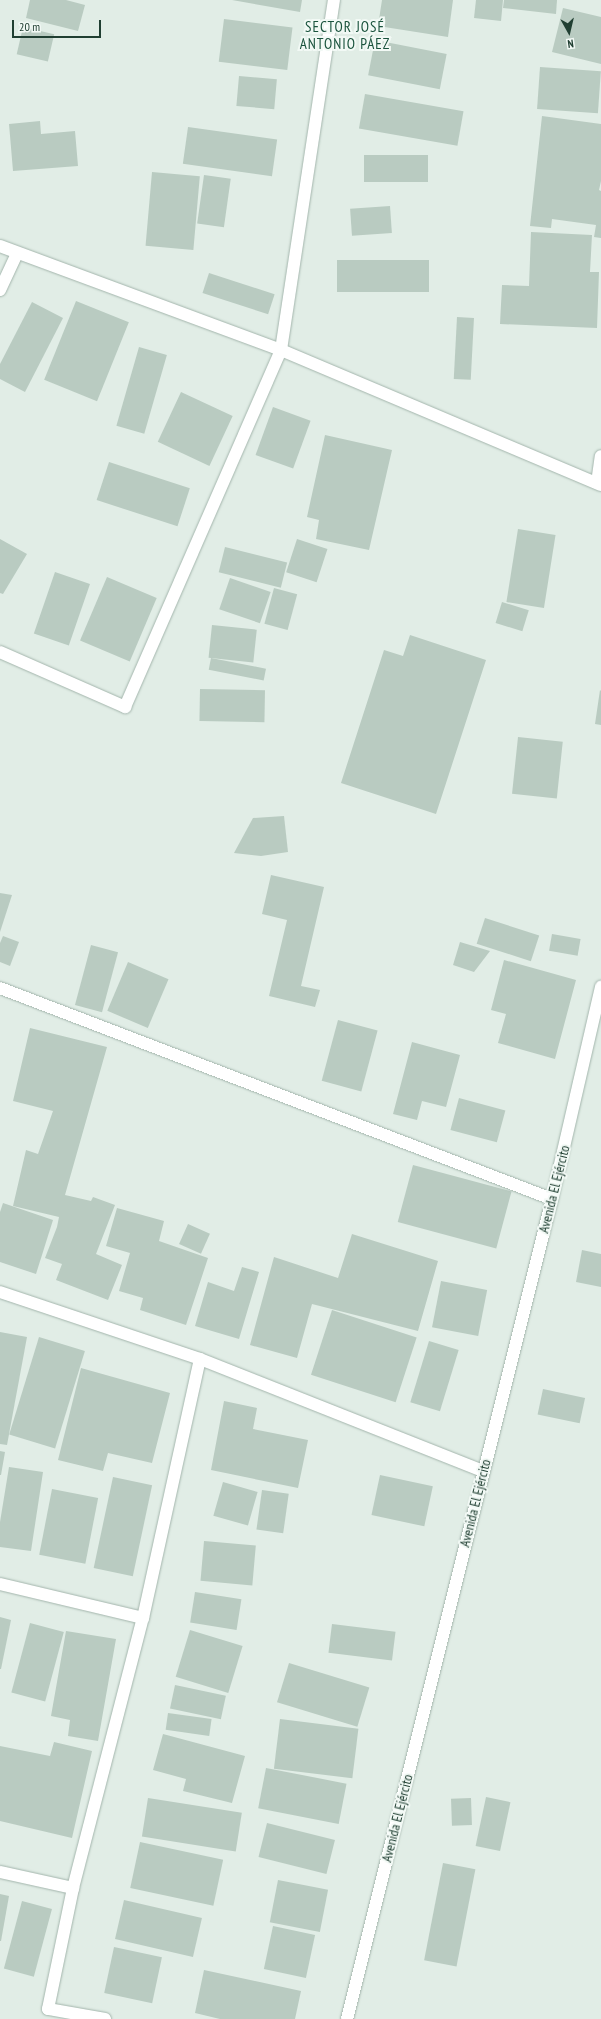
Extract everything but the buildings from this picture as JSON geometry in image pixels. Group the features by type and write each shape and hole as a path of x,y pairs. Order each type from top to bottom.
{"street":[{"path":"0,652 125,707 281,350 334,0"},
{"path":"0,246 17,254 281,350 600,484 601,456"},
{"path":"0,290 17,254"},
{"name":"Avenida El Ejército","path":"348,2019 483,1471 552,1199 601,987"},
{"path":"0,988 552,1199"},
{"path":"0,1292 200,1359 483,1471"},
{"path":"105,2019 48,2009 73,1888 143,1618 200,1359"},
{"path":"0,1584 143,1618"},
{"path":"0,1872 73,1888"}],"district":[{"name":"SECTOR JOSÉ ANTONIO PÁEZ","path":"345,34"}]}
